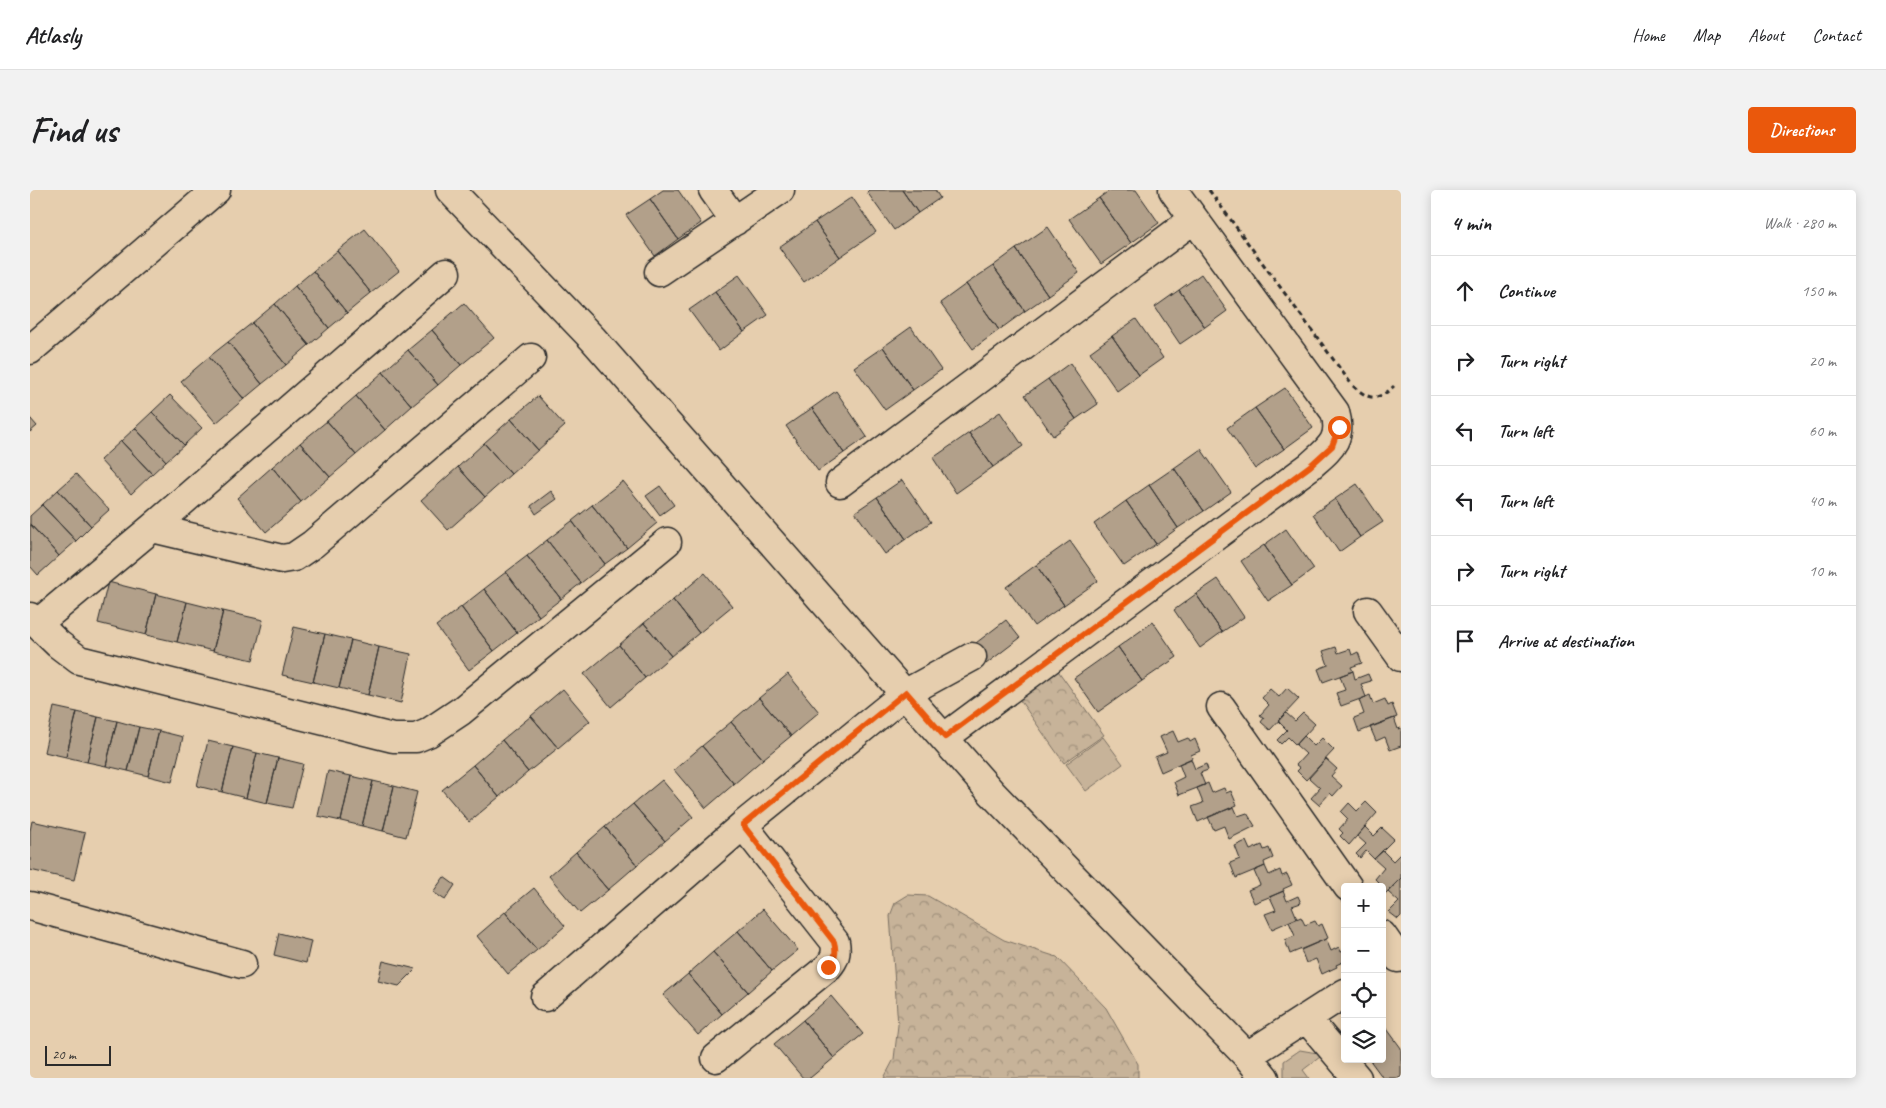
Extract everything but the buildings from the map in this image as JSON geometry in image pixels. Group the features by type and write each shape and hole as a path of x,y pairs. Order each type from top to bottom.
{"street":[{"path":"30,350 216,190"},
{"path":"450,190 593,339 906,692 992,793 1247,1056 1265,1078"},
{"path":"713,190 735,222"},
{"path":"659,272 780,190"},
{"path":"945,737 1310,466 1332,446 1339,427 1335,412 1173,190"},
{"path":"840,483 1194,220"},
{"path":"446,273 152,528 33,621 79,660 393,738 416,738 428,733 461,711 666,542"},
{"path":"152,528 282,559 294,557 313,544 531,358"},
{"path":"1368,612 1401,657"},
{"path":"545,997 743,825 906,692 972,657"},
{"path":"1220,707 1345,883"},
{"path":"716,1058 828,967 834,959 836,950 834,942 743,825"},
{"path":"30,906 242,964"},
{"path":"1386,944 1394,961"},
{"path":"1247,1056 1341,996"},
{"path":"1306,1018 1356,1078"}],"path":[{"path":"1209,190 1352,384 1364,395 1373,398 1386,394 1394,386"}],"green space":[{"path":"1056,668 1104,735 1064,763 1017,696"},
{"path":"1103,737 1123,764 1086,791 1066,764"},
{"path":"908,895 928,896 1004,940 1057,957 1106,1008 1138,1064 1138,1078 884,1078 894,1059 898,1025 890,916 895,903"},
{"path":"1300,1050 1317,1053 1320,1057 1303,1070 1309,1078 1284,1078 1284,1061"}],"route":[{"path":"828,967 834,959 836,950 834,942 743,825 906,692 945,737 1310,466 1332,446 1339,427"}]}
